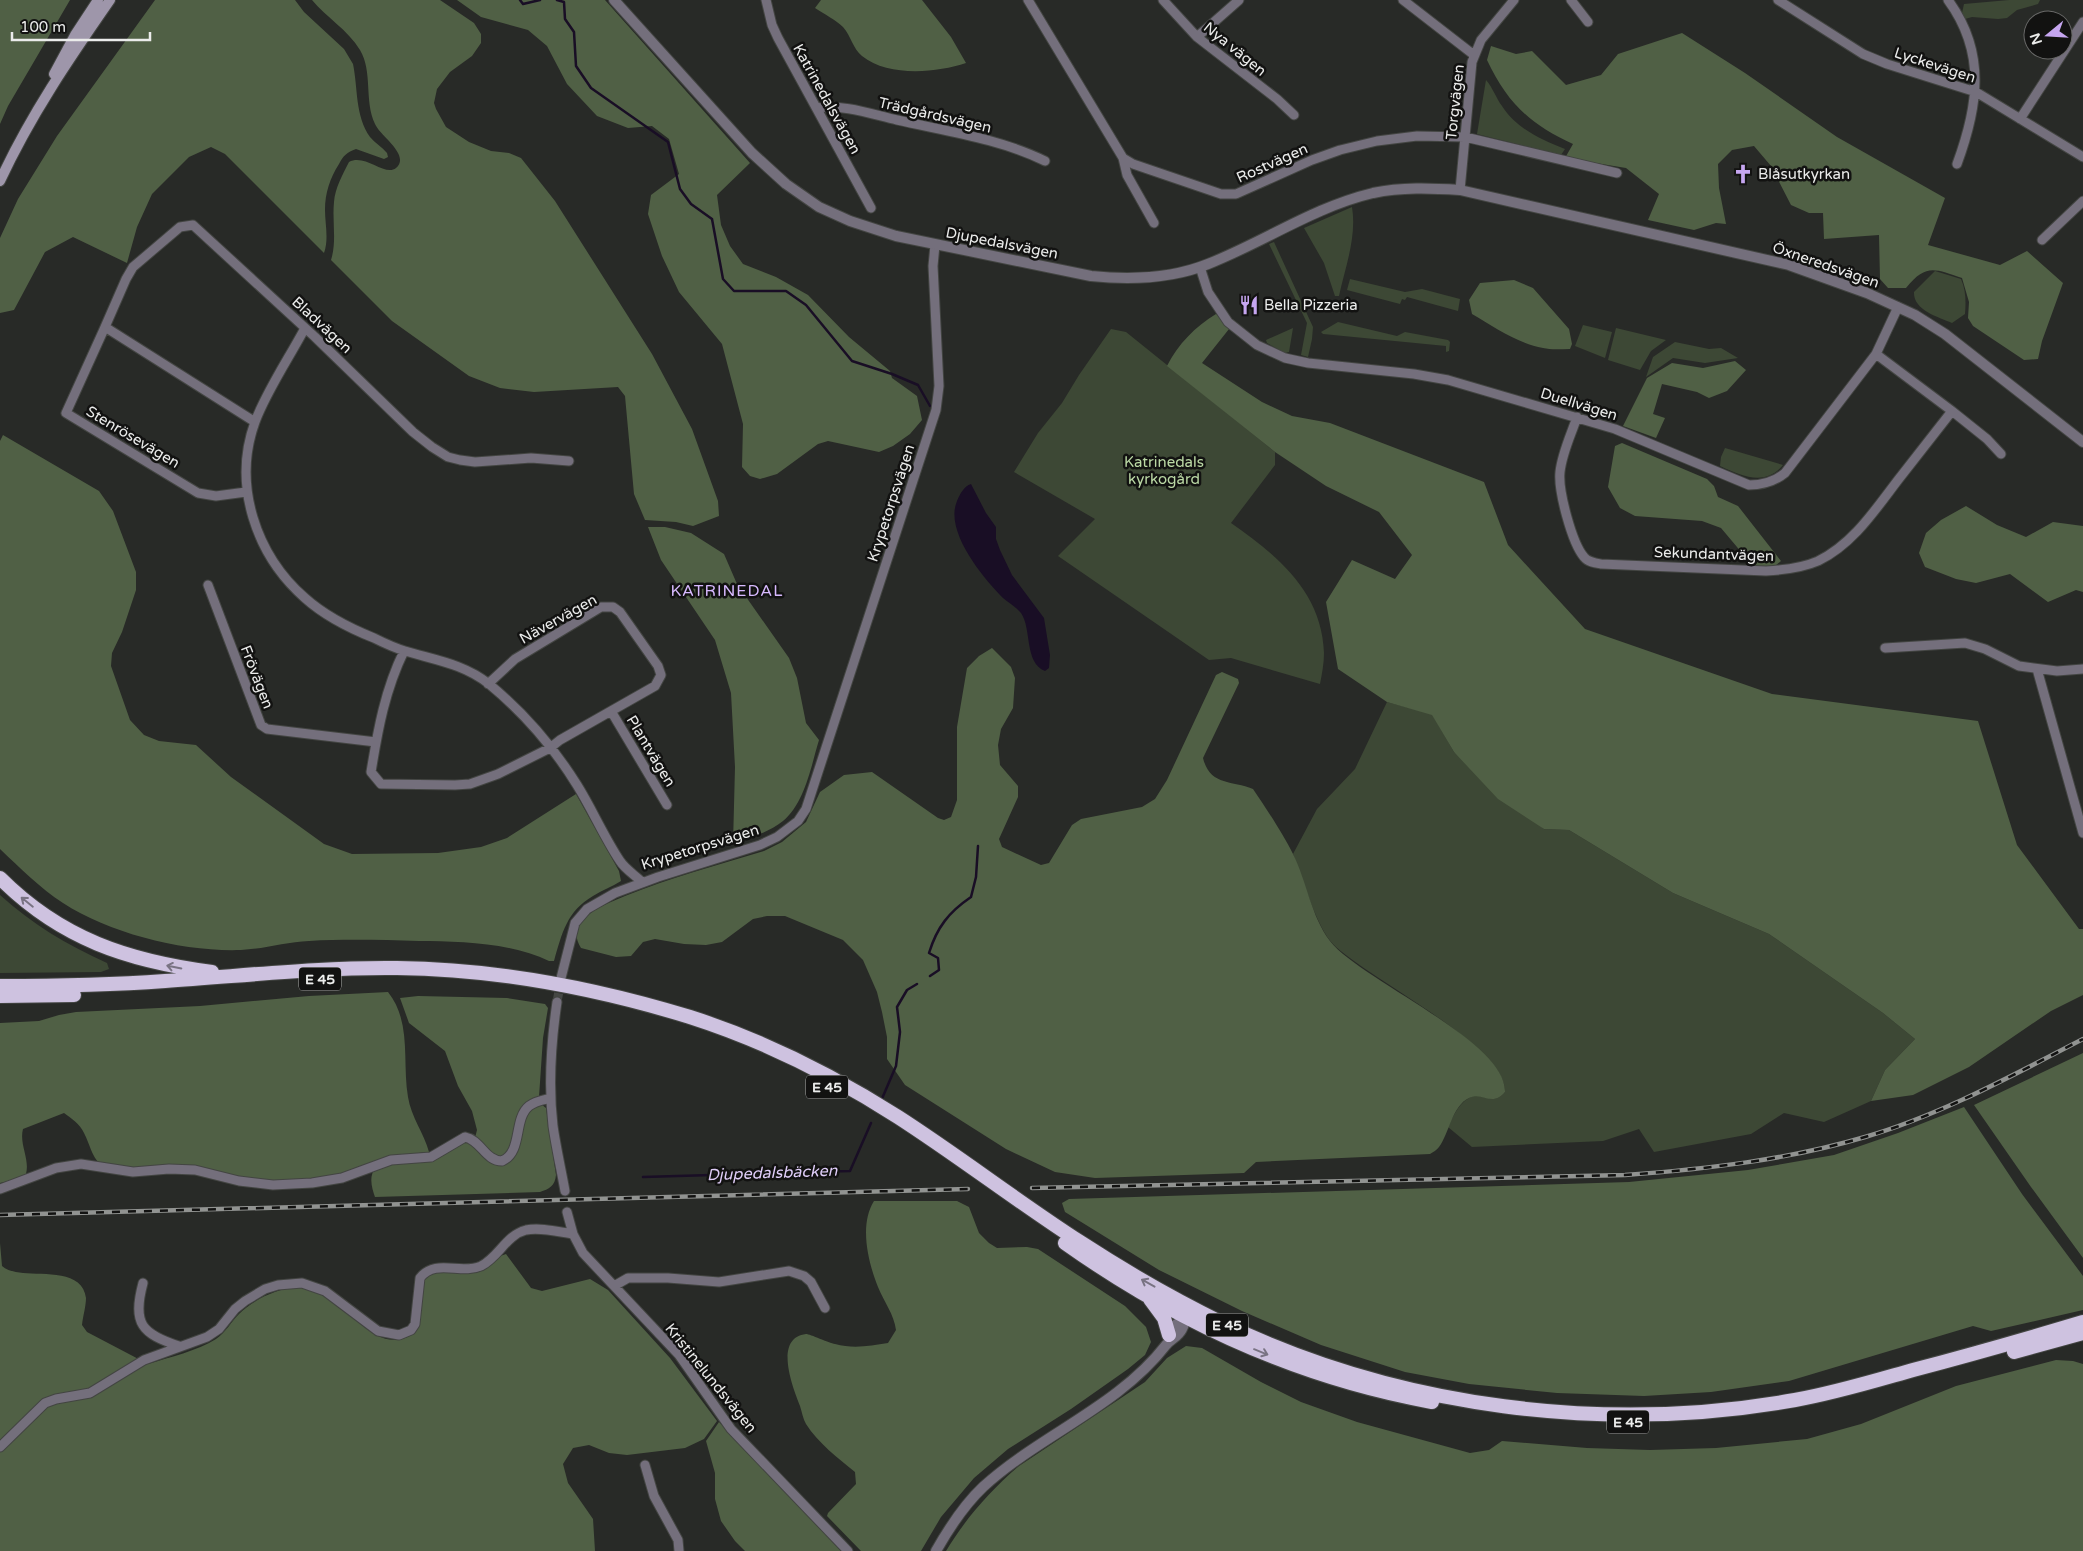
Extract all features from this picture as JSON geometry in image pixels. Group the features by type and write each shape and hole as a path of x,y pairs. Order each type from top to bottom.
{"highway":[{"path":"0,878 32,906 54,921 99,946 150,962 240,976"},
{"name":"E 45","path":"0,986 93,985 341,969 432,969 531,979 589,990 696,1019 809,1067 879,1106 1076,1240 1240,1343 1303,1368 1408,1398 1510,1415 1615,1422 1711,1419 1798,1407 1877,1390 2083,1334"},
{"name":"E 45","path":"0,996 151,991 342,978 393,977 473,981 530,988 587,998 637,1011 692,1028 755,1052 843,1095 932,1149 1078,1252 1146,1294 1306,1358 1409,1388 1466,1400 1511,1407 1614,1414 1710,1411 1797,1400 1883,1379 2083,1322"},
{"path":"1146,1294 1164,1318 1169,1339"}],"main road":[{"path":"41,102 61,59 98,0"},
{"path":"0,181 41,102 110,0"}],"street":[{"name":"Djupedalsvägen","path":"614,0 752,153 786,184 819,206 850,221 896,236 1059,270 1114,278 1158,276 1200,267 1328,208 1361,196 1406,188 1460,190"},
{"name":"Katrinedalsvägen","path":"766,0 768,12 778,38 871,208"},
{"path":"1028,0 1123,158 1127,175 1154,223"},
{"name":"Nya vägen","path":"1163,0 1197,37 1277,99 1294,115"},
{"path":"1197,37 1239,0"},
{"path":"1403,0 1474,55"},
{"name":"Torgvägen","path":"1460,190 1474,55 1481,40 1514,0"},
{"path":"1571,0 1588,22"},
{"name":"Lyckevägen","path":"1778,0 1847,45 1876,61 1976,92 2083,157"},
{"path":"1950,1 1968,42 1974,67 1976,92 1972,119 1957,164"},
{"path":"2020,120 2083,22"},
{"name":"Trädgårdsvägen","path":"817,108 838,107 926,126 1007,146 1045,161"},
{"name":"Rostvägen","path":"1123,158 1133,164 1229,195 1236,194 1312,160 1358,145 1417,136 1465,137 1617,173"},
{"name":"Öxneredsvägen","path":"1460,190 1789,265 1898,307 1945,334 2083,442"},
{"path":"2042,240 2083,201"},
{"name":"Bladvägen","path":"105,326 133,267 180,227 188,224 197,227 413,432 448,456 475,462 531,458 569,461"},
{"name":"Krypetorpsvägen","path":"305,328 255,422 246,464 246,492 264,545 292,586 334,618 349,627 404,651 446,661 462,667 488,684 510,704 550,748 578,787 621,862 642,882 760,845 787,831 806,809 936,410 939,386 933,266 935,244"},
{"name":"Duellvägen","path":"1200,267 1208,292 1228,322 1257,345 1285,358 1308,363 1429,376 1577,417 1640,439 1749,485 1760,485 1773,481 1784,473 1876,354 1898,307"},
{"path":"105,326 255,422"},
{"name":"Stenrösevägen","path":"105,326 66,413 198,493 216,496 246,492"},
{"path":"1876,354 1952,411 1987,439 2001,454"},
{"name":"Sekundantvägen","path":"1577,417 1563,457 1560,480 1562,498 1579,548 1585,558 1591,562 1601,564 1766,571 1785,570 1803,566 1818,560 1845,544 1878,507 1952,411"},
{"name":"Frövägen","path":"208,584 261,725 266,728 376,742"},
{"name":"Nävervägen","path":"376,742 371,772 381,784 470,784 498,774 550,748 560,740 655,686 661,675 658,666 620,612 613,607 601,607 525,652 506,665 488,684"},
{"path":"1884,648 1965,643 1985,649 2019,666 2057,671 2083,669"},
{"path":"376,742 392,676 404,651"},
{"path":"2037,669 2083,833"},
{"name":"Plantvägen","path":"611,711 667,805"},
{"path":"561,978 572,931 580,916 605,897 642,882"},
{"path":"556,1002 552,1036 551,1098 553,1127 565,1191"},
{"path":"0,1189 56,1168 81,1164 133,1172 169,1169 195,1170 240,1181 273,1186 312,1183 342,1178 391,1160 431,1157 465,1137 475,1141 493,1160 502,1160 510,1155 523,1114 528,1106 539,1100 551,1098"},
{"name":"Kristinelundsvägen","path":"567,1212 573,1234 583,1253 679,1355 732,1429 848,1551"},
{"path":"0,1447 45,1403 56,1399 90,1393 130,1367 214,1333 235,1309 256,1294 278,1285 291,1282 302,1283 325,1291 378,1331 398,1335 411,1330 415,1324 420,1278 424,1272 437,1268 467,1269 482,1265 513,1236 525,1230 573,1234"},
{"path":"614,1286 628,1278 668,1278 719,1282 789,1271 798,1272 810,1282 825,1308"},
{"path":"143,1283 138,1304 144,1326 158,1339 180,1346"},
{"path":"936,1551 966,1506 983,1488 1016,1461 1126,1385 1149,1365 1169,1339 1182,1330 1188,1312"},
{"path":"645,1465 654,1496 678,1540 679,1551"}],"green space":[{"path":"0,0 70,0 8,106 0,124"},
{"path":"155,0 295,0 304,12 344,49 353,64 359,111 365,129 370,137 387,153 388,157 384,159 356,149 342,159 333,175 327,192 324,253 225,154 211,147 189,157 152,194 137,227 127,263 73,237 45,252 14,310 0,313 0,238 18,199 57,136"},
{"path":"312,0 440,0 474,23 481,34 481,43 472,56 450,72 437,89 434,103 436,109 446,127 469,142 491,151 509,153 521,158 555,201 652,354 692,429 718,501 719,516 693,526 676,522 645,520 634,494 625,396 618,387 534,392 500,388 469,376 392,321 331,260 334,246 335,197 349,162 362,160 386,170 391,170 400,163 400,157 375,124 370,106 368,77 360,50 349,36"},
{"path":"457,0 605,0 750,163 717,195 721,225 730,246 743,264 776,277 808,295 849,337 890,371 892,378 917,396 922,420 910,434 893,446 879,452 828,441 818,444 777,474 760,479 750,476 742,467 743,424 722,344 679,292 662,256 648,214 651,195 679,174 669,139 652,126 628,128 597,116 567,84 547,46 528,30 481,17"},
{"path":"821,0 922,0 951,37 966,63 941,69 912,71 898,70 873,63 859,53 843,27 815,8"},
{"path":"2009,0 2040,0 2038,4 2017,10 2007,18 1972,17 1965,19 1962,13 1964,4"},
{"path":"1682,33 1745,73 1837,137 1945,198 1928,245 2000,265 2027,251 2063,283 2042,341 2038,359 2024,360 1973,326 1968,318 1969,302 1962,278 1945,272 1931,270 1919,275 1906,288 1888,288 1880,279 1879,235 1824,239 1823,213 1809,213 1791,205 1771,166 1754,146 1732,150 1718,164 1719,188 1726,224 1716,223 1694,230 1648,220 1659,194 1626,168 1565,158 1573,144 1545,129 1522,111 1503,89 1487,60 1491,46 1516,54 1532,51 1566,85 1601,75 1618,54"},
{"path":"1486,80 1502,106 1515,121 1538,137 1565,149 1561,155 1477,134"},
{"path":"1352,207 1353,230 1350,252 1339,296 1335,296 1324,263 1304,228"},
{"path":"1274,242 1313,327 1308,357 1301,355 1307,323 1269,244"},
{"path":"1935,271 1961,279 1963,283 1965,314 1952,323 1927,312 1918,304 1915,298 1914,292"},
{"path":"1350,279 1405,292 1422,289 1460,299 1458,311 1407,297 1405,300 1402,299 1400,304 1347,290"},
{"path":"1514,280 1533,288 1569,329 1572,344 1570,349 1546,349 1533,346 1506,334 1472,314 1469,300 1480,283"},
{"path":"1216,314 1233,324 1202,363 1262,402 1292,416 1330,423 1484,482 1508,545 1585,629 1772,694 1978,721 2017,845 2079,929 2083,929 2083,995 2051,1011 1969,1067 1913,1095 1871,1101 1885,1070 1915,1039 1883,1013 1769,934 1673,893 1569,830 1544,829 1498,799 1454,752 1432,715 1387,702 1338,669 1326,602 1352,560 1395,579 1412,555 1379,512 1326,486 1275,452 1167,366 1176,350 1188,337"},
{"path":"1338,322 1397,336 1405,332 1448,340 1450,342 1449,351 1446,352 1446,346 1323,334 1321,332"},
{"path":"1583,325 1612,332 1605,358 1575,346"},
{"path":"1293,328 1289,352 1285,353 1267,343 1266,340"},
{"path":"1616,328 1666,340 1651,351 1640,370 1608,360"},
{"name":"Katrinedals kyrkogård","path":"1111,329 1126,332 1275,452 1275,465 1231,523 1265,548 1280,562 1306,593 1315,611 1321,631 1324,657 1320,684 1231,658 1209,660 1058,556 1095,519 1014,472 1038,433 1062,403"},
{"path":"1675,342 1709,349 1721,348 1738,358 1705,363 1673,358 1646,377 1653,357"},
{"path":"1735,361 1746,370 1727,391 1709,398 1697,392 1662,384 1653,414 1665,418 1656,438 1623,426 1647,378 1672,363 1703,368"},
{"path":"3,435 99,491 113,511 136,572 136,590 122,632 112,653 111,666 130,720 144,735 159,741 196,745 231,777 324,844 352,854 438,853 481,847 507,838 576,794 619,871 621,881 584,902 571,916 563,932 554,961 519,950 486,944 451,942 336,940 300,942 241,950 196,948 149,939 125,932 103,924 63,903 30,877 0,849 0,441"},
{"path":"1622,443 1707,479 1714,486 1718,497 1738,506 1781,561 1775,566 1753,566 1721,528 1702,521 1635,516 1620,508 1608,487 1615,446"},
{"path":"1725,448 1783,465 1769,476 1753,478 1745,476 1720,466"},
{"path":"1966,506 1997,525 2026,537 2053,522 2083,526 2083,592 2076,590 2048,602 2010,574 1976,583 1956,579 1925,567 1919,553 1926,533 1941,520"},
{"path":"648,527 665,527 691,533 724,554 737,584 789,658 797,678 806,723 819,740 806,784 791,813 772,828 733,844 735,767 731,693 715,640 661,560"},
{"path":"992,648 1011,667 1015,678 1013,708 1001,729 998,745 1000,765 1018,786 1018,797 999,839 1002,847 1041,865 1049,863 1072,825 1081,819 1142,807 1155,799 1167,780 1216,675 1222,672 1238,679 1239,683 1203,758 1206,767 1216,778 1222,781 1253,789 1293,854 1318,921 1330,941 1346,957 1430,1012 1483,1052 1499,1072 1505,1092 1495,1099 1474,1096 1463,1102 1439,1147 1430,1154 1256,1162 1244,1173 1095,1178 1055,1172 1006,1149 905,1085 887,1059 887,1037 877,992 863,960 843,940 785,916 767,916 753,919 722,942 706,945 684,944 655,939 643,942 631,956 616,957 581,948 577,940 577,929 589,914 642,889 764,851 782,842 806,822 820,792 844,775 872,772 938,818 944,820 951,817 957,800 957,727 967,668 979,656"},
{"path":"1387,702 1432,714 1454,752 1544,829 1569,830 1673,893 1769,934 1883,1013 1915,1039 1885,1070 1871,1101 1824,1122 1784,1113 1751,1134 1654,1152 1639,1129 1603,1141 1472,1147 1448,1127 1459,1107 1469,1098 1478,1096 1495,1099 1505,1092 1499,1074 1483,1054 1460,1034 1350,958 1333,944 1316,915 1293,854 1317,809 1355,769"},
{"path":"0,895 51,933 107,963 109,969 101,972 0,973"},
{"path":"388,992 396,1004 403,1029 408,1097 429,1152 389,1156 340,1174 312,1179 274,1181 101,1165 93,1154 80,1127 64,1113 23,1129 22,1140 27,1163 26,1174 0,1183 0,1023 39,1021 76,1012 200,1006 309,996"},
{"path":"418,996 507,998 545,1004 548,1008 543,1038 539,1097 527,1104 507,1153 497,1158 475,1138 477,1130 472,1111 458,1086 445,1051 409,1023 400,998"},
{"path":"2083,1053 2083,1258 1974,1105"},
{"path":"541,1104 546,1108 556,1175 553,1184 549,1188 540,1192 375,1197 371,1178 376,1168 385,1164 422,1156 465,1140 504,1163 526,1114 530,1108"},
{"path":"1964,1107 2022,1194 2083,1276 2083,1310 1991,1331 1973,1326 1789,1381 1711,1392 1644,1396 1557,1393 1469,1384 1405,1372 1321,1345 1242,1311 1159,1270 1065,1212 1062,1203 1069,1199 1629,1182 1748,1170 1834,1155 1898,1133"},
{"path":"874,1201 957,1201 969,1207 979,1233 989,1243 997,1248 1027,1247 1038,1249 1125,1306 1146,1327 1151,1342 1145,1355 1128,1369 1071,1409 1008,1449 974,1478 941,1517 921,1551 861,1551 827,1516 856,1484 855,1472 822,1444 806,1424 793,1388 788,1365 790,1344 796,1338 806,1334 842,1346 861,1346 888,1343 896,1330 889,1308 874,1277 868,1255 867,1221"},
{"path":"0,1243 2,1266 6,1269 23,1273 51,1274 70,1278 78,1283 83,1289 86,1298 82,1325 87,1332 148,1364 209,1343 220,1336 239,1314 252,1303 277,1291 294,1288 310,1290 330,1299 365,1328 382,1338 391,1340 401,1339 410,1336 419,1326 424,1280 429,1275 442,1272 476,1272 506,1254 531,1288 542,1291 590,1279 608,1290 670,1358 717,1421 704,1439 685,1448 627,1455 609,1453 589,1445 573,1448 563,1464 568,1483 593,1519 595,1551 0,1551"},
{"path":"1186,1346 1202,1348 1261,1382 1301,1402 1357,1422 1470,1453 1489,1450 1502,1441 1587,1448 1650,1450 1716,1448 1807,1439 1861,1424 1956,1386 2056,1360 2073,1361 2083,1364 2083,1551 946,1551 979,1505 1019,1466 1145,1382 1167,1358"},
{"path":"719,1422 841,1551 745,1551 735,1541 721,1521 715,1499 715,1473 706,1441"}],"shaded area":[{"path":"971,484 986,513 996,527 996,539 1012,575 1044,618 1050,655 1049,668 1045,671 1038,667 1034,661 1021,613 1003,598 986,579 961,540 954,513 961,493"}],"waterway":[{"name":"Djupedalsbäcken","path":"520,0 523,4 540,0"},
{"name":"Djupedalsbäcken","path":"557,0 564,2 565,19 574,32 576,66 591,88 668,142 680,189 691,204 712,219 723,279 734,291 786,291 806,305 852,361 918,385 930,406"},
{"name":"Djupedalsbäcken","path":"930,976 939,970 938,958 929,953 936,935 950,914 971,897 976,877 978,846"},
{"name":"Djupedalsbäcken","path":"881,1101 896,1066 900,1032 897,1007 907,990 917,984"},
{"name":"Djupedalsbäcken","path":"643,1177 850,1171 871,1123"}],"tunnel":[{"path":"557,1002 561,980"}],"railway":[{"path":"1032,1188 1625,1175 1686,1170 1776,1158 1836,1145 1893,1128 1949,1106 2083,1039"},
{"path":"0,1215 968,1189"}],"place":[{"name":"Blåsutkyrkan","path":"1743,174"},
{"name":"Bella Pizzeria","path":"1249,305"}],"district":[{"name":"KATRINEDAL","path":"727,591"}]}
